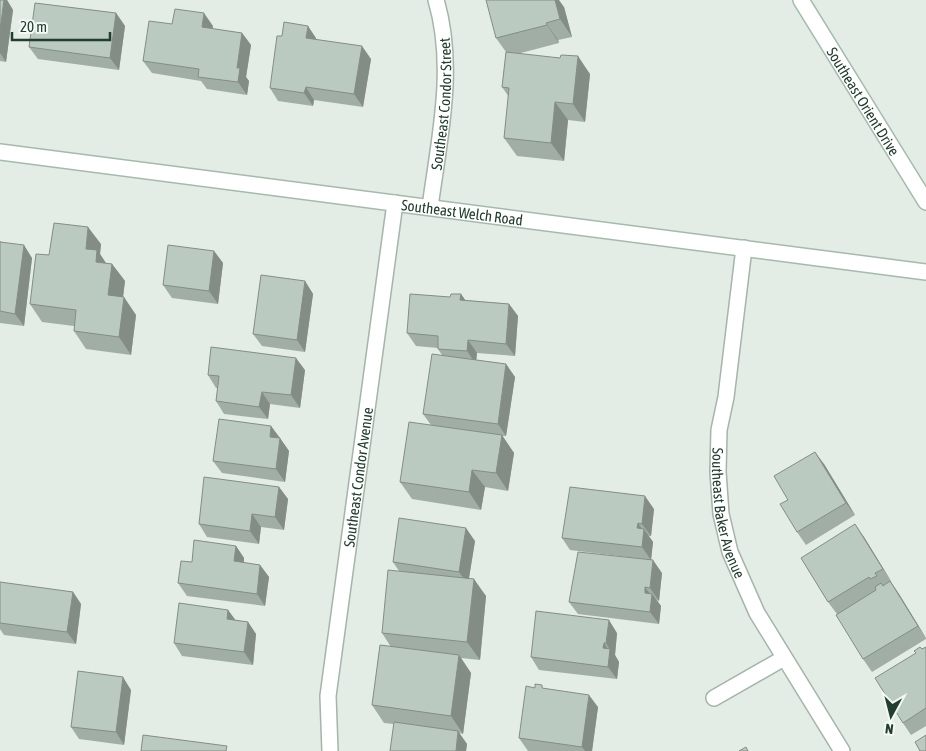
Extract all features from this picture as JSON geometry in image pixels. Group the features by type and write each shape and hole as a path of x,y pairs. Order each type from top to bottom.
{"street":[{"name":"Southeast Condor Street","path":"430,208 446,84 442,21 436,0"},
{"name":"Southeast Orient Drive","path":"801,0 926,202"},
{"name":"Southeast Welch Road","path":"0,152 926,272"},
{"name":"Southeast Condor Avenue","path":"330,751 328,696 395,202"},
{"name":"Southeast Baker Avenue","path":"744,248 726,397 720,430 718,472 721,514 730,552 745,590 784,658 842,751"},
{"path":"714,698 784,658"}],"building":[{"path":"0,0 4,0 0,30"},
{"path":"486,0 555,0 560,19 546,23 547,25 496,38"},
{"path":"35,3 116,13 110,58 29,47"},
{"path":"175,9 204,13 202,27 242,33 237,68 240,68 238,82 198,77 199,69 143,61 149,21 172,24"},
{"path":"284,22 308,26 306,38 362,46 354,94 306,87 304,93 270,88 277,36 282,36"},
{"path":"506,52 560,58 561,55 578,56 573,104 555,102 551,143 504,138 509,88 502,87"},
{"path":"54,223 88,227 86,249 97,250 96,262 112,264 108,295 124,297 119,337 74,331 76,310 30,304 36,254 49,255"},
{"path":"0,242 24,245 15,314 0,311"},
{"path":"168,245 214,251 209,291 163,285"},
{"path":"261,275 305,281 297,340 253,334"},
{"path":"410,294 450,297 451,294 461,294 460,300 509,304 506,344 468,340 467,351 438,349 438,336 407,333"},
{"path":"211,347 296,358 291,395 262,392 259,407 216,401 219,376 208,375"},
{"path":"432,354 506,364 498,424 423,414"},
{"path":"219,419 271,426 270,437 280,438 276,469 213,461"},
{"path":"409,422 502,435 496,473 472,470 469,492 400,482"},
{"path":"815,452 846,503 797,532 780,504 788,500 774,476"},
{"path":"204,477 279,487 275,517 252,514 250,531 199,524"},
{"path":"570,487 645,496 642,524 638,523 637,528 644,529 642,547 562,538"},
{"path":"399,518 466,528 459,572 393,562"},
{"path":"855,524 883,569 875,573 877,576 870,579 869,577 828,602 801,558"},
{"path":"194,540 236,546 234,561 260,565 257,594 178,583 181,561 192,562"},
{"path":"578,552 653,560 650,588 645,587 645,593 652,594 650,612 569,602"},
{"path":"388,570 474,579 467,642 382,633"},
{"path":"890,581 918,626 863,659 836,615 876,590 875,587 881,583 883,586"},
{"path":"0,582 73,592 67,632 0,623"},
{"path":"179,603 228,610 227,619 248,622 244,652 174,643"},
{"path":"536,611 609,620 606,643 604,643 603,648 610,649 608,667 531,657"},
{"path":"380,645 459,655 451,716 372,705"},
{"path":"920,647 922,649 926,647 926,708 903,723 875,678 916,653 914,651"},
{"path":"78,671 123,677 116,732 71,727"},
{"path":"535,684 542,685 542,688 589,695 582,747 519,738 526,686 535,688"},
{"path":"394,722 458,731 456,751 390,751"},
{"path":"143,735 227,746 226,751 141,751"},
{"path":"926,735 926,751 920,751 915,742"},
{"path":"746,747 748,751 739,751"}]}
